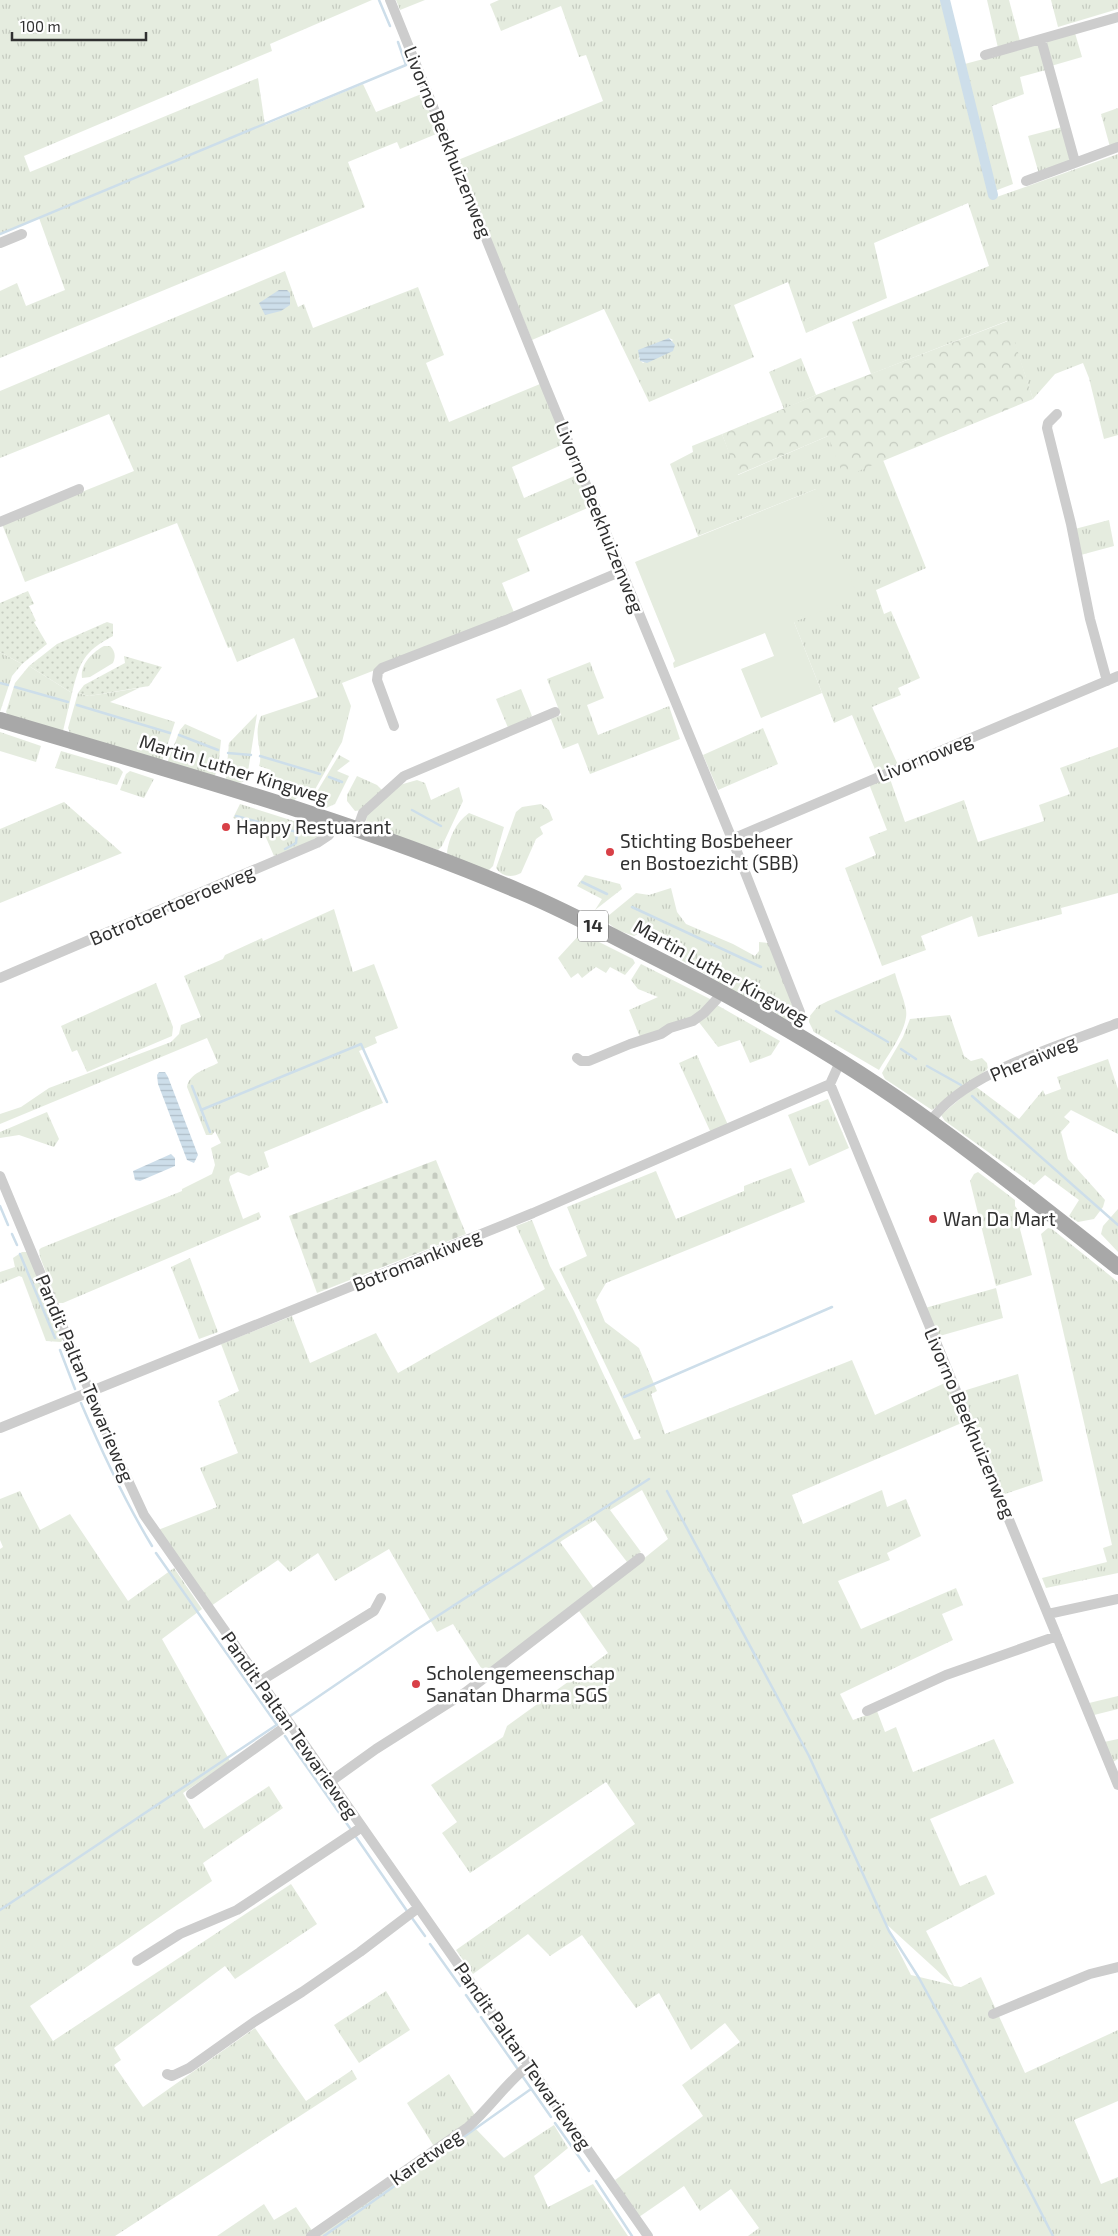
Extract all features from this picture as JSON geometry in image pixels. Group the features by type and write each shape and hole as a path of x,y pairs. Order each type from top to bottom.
{"main road":[{"name":"Martin Luther Kingweg","path":"0,720 336,822 423,852 524,893 698,979 792,1032 840,1062 930,1122 1028,1195 1118,1267"}],"street":[{"name":"Livorno Beekhuizenweg","path":"390,0 732,839 800,1012 800,1024 792,1032"},
{"path":"985,55 1118,17"},
{"path":"1041,39 1075,162"},
{"path":"1026,181 1118,147"},
{"path":"0,243 22,234"},
{"path":"1057,414 1048,423 1047,428 1071,524 1090,620 1107,681"},
{"path":"0,522 79,489"},
{"path":"394,726 377,680 378,672 382,668 622,571"},
{"name":"Livornoweg","path":"732,839 1118,676"},
{"path":"357,830 363,813 404,776 555,712"},
{"name":"Botrotoertoeroeweg","path":"0,978 316,843 329,835 336,822"},
{"path":"577,1058 582,1061 589,1061 660,1034 670,1028 693,1021 704,1013 717,999"},
{"name":"Pheraiweg","path":"930,1122 938,1110 950,1100 993,1072 1118,1023"},
{"path":"830,1084 840,1062"},
{"name":"Livorno Beekhuizenweg","path":"830,1084 1118,1785"},
{"name":"Botromankiweg","path":"0,1428 533,1213 830,1084"},
{"name":"Pandit Paltan Tewarieweg","path":"0,1176 89,1391 144,1515 648,2236"},
{"path":"330,1782 376,1749 466,1692 640,1558"},
{"path":"259,1682 374,1611 381,1598"},
{"path":"1048,1614 1118,1599"},
{"path":"867,1711 946,1675 1057,1636"},
{"path":"191,1794 289,1724"},
{"path":"137,1961 180,1934 237,1910 362,1827"},
{"path":"167,2074 172,2076 189,2068 254,2022 360,1952 418,1908"},
{"path":"993,2014 1090,1974 1118,1967"},
{"name":"Karetweg","path":"311,2236 468,2127 486,2111 510,2079 529,2065"}],"green space":[{"path":"0,0 372,0 270,44 272,51 24,156 30,172 258,78 265,125 363,84 376,112 424,93 441,132 400,149 397,142 348,162 365,207 0,358 0,291 17,283 26,306 65,290 39,218 0,234"},
{"path":"396,0 425,0 400,10"},
{"path":"499,0 943,0 991,199 1118,154 1118,435 1104,439 1089,378 1083,363 1055,374 1033,399 1007,321 871,374 852,322 989,266 968,203 874,243 887,298 806,333 788,282 734,305 754,357 649,402 604,309 532,340 458,160 603,101 586,55 579,57 561,6 501,31 490,4","holes":["669,338 673,340 643,363 638,358"]},
{"path":"987,0 1009,0 1020,41 998,48"},
{"path":"1051,0 1118,0 1118,9 1058,27"},
{"path":"1075,33 1082,57 1051,66 1045,44 1048,41"},
{"path":"1039,44 1046,70 1020,77 1024,94 992,106 1013,184 992,192 961,65"},
{"path":"1118,108 1118,144 1110,147 1101,114"},
{"path":"1062,127 1072,163 1039,174 1028,136"},
{"path":"285,271 298,307 304,304 313,328 418,287 444,355 426,363 449,422 540,384 566,443 512,467 524,498 579,474 592,506 517,539 530,571 502,583 515,615 342,683 351,706 342,742 313,793 306,791 293,801 284,796 283,792 269,787 268,781 271,770 259,766 258,731 261,716 318,697 294,638 237,662 231,647 228,648 177,523 25,582 2,524 134,471 109,414 0,458 0,391"},
{"path":"1008,321 1033,399 844,477 828,436 737,475 722,434 816,395"},
{"path":"801,358 816,395 784,409 769,372"},
{"path":"722,434 738,475 828,436 883,460 926,568 876,590 884,614 891,611 920,678 898,688 901,695 872,707 898,765 877,774 852,715 834,723 794,622 816,489 698,536 670,464 693,452 692,446"},
{"path":"816,489 858,597 794,622 822,693 761,718 741,669 774,656 765,633 674,668 673,663 675,661 635,562"},
{"path":"1109,520 1114,546 1077,556 1071,530"},
{"path":"28,591 34,604 29,606 36,621 34,622 47,644 22,664 0,652 0,603"},
{"path":"107,622 113,624 113,636 95,647 84,659 72,693 29,666 57,644"},
{"path":"104,646 110,646 113,650 115,656 113,663 90,677 82,678 85,663"},
{"path":"0,652 22,664 12,676 0,712"},
{"path":"124,656 162,667 149,686 89,696 78,693 84,685 125,663"},
{"path":"590,662 604,698 587,705 598,735 669,706 680,739 590,774 578,743 563,749 551,719 561,715 547,679"},
{"path":"29,666 72,693 63,731 8,715 6,712 15,683"},
{"path":"139,688 110,702 175,722 162,761 70,733 68,728 78,693 89,696"},
{"path":"521,689 532,716 509,730 496,699"},
{"path":"257,714 247,778 240,783 226,779 229,743"},
{"path":"185,724 221,740 218,769 214,777 167,763 180,730"},
{"path":"763,728 778,764 718,790 703,755"},
{"path":"0,732 41,746 36,762 0,751"},
{"path":"1118,747 1118,893 1061,908 1062,914 978,937 972,916 921,936 926,950 882,966 845,868 876,855 869,837 887,830 869,784 889,776 905,822 964,800 978,842 1044,821 1039,805 1070,794 1060,768"},
{"path":"61,751 119,768 123,772 117,785 55,768"},
{"path":"339,755 350,761 337,771 349,776 335,804 326,808 319,805 315,795"},
{"path":"130,771 154,779 144,798 120,790 126,774"},
{"path":"357,776 377,785 382,790 362,810 355,811 347,801 347,795"},
{"path":"417,780 425,783 431,800 459,787 463,801 442,846 438,850 371,827 366,822 367,812 396,786"},
{"path":"64,802 122,853 0,903 0,829"},
{"path":"240,804 319,829 321,834 307,844 274,856 261,826 233,818"},
{"path":"541,804 549,810 553,820 540,827 543,834 536,839 521,873 514,876 504,875 496,868 516,812 522,807"},
{"path":"469,813 504,827 493,866 488,871 448,856 447,852 451,836 460,821"},
{"path":"585,875 620,884 622,889 595,910 602,899 577,886"},
{"path":"671,888 677,912 686,924 733,944 755,956 759,951 759,942 768,943 777,960 794,1010 793,1015 786,1021 676,957 683,944 652,928 634,936 617,930 607,922 608,916 636,893 649,895"},
{"path":"334,909 353,972 374,964 398,1028 375,1037 377,1043 359,1051 383,1103 264,1152 269,1167 249,1176 238,1172 230,1176 229,1180 243,1219 259,1212 261,1217 258,1220 63,1303 58,1303 40,1257 39,1250 41,1248 182,1191 182,1189 212,1174 215,1165 211,1148 221,1143 215,1131 212,1135 206,1135 187,1087 191,1078 218,1063 207,1038 0,1124 0,1114 21,1107 49,1088 171,1042 179,1034 181,1025 201,1017 184,976 223,959 225,955 262,938 263,941"},
{"path":"581,933 633,959 635,963 625,975 610,967 606,973 596,967 582,978 578,973 571,978 558,958"},
{"path":"641,964 712,1000 699,1016 640,1037 629,1010 658,997 638,989 631,980"},
{"path":"895,973 905,1005 906,1017 897,1041 879,1070 814,1032 809,1022 809,1017 818,1006"},
{"path":"156,983 173,1027 172,1036 87,1072 77,1050 72,1052 61,1026"},
{"path":"717,1005 780,1041 771,1055 750,1063 740,1040 718,1047 698,1021"},
{"path":"950,1015 964,1056 971,1061 982,1058 987,1063 988,1069 932,1110 885,1079 882,1073 903,1037 910,1019"},
{"path":"697,1055 728,1125 711,1133 679,1063"},
{"path":"1108,1059 1118,1089 1118,1134 1071,1110 1064,1117 1070,1122 1061,1132 1068,1159 1105,1200 1103,1207 1094,1219 1078,1222 1069,1216 1079,1200 1045,1175 1034,1185 945,1121 941,1115 975,1086 1019,1119 1043,1090 1045,1095 1061,1089 1057,1077"},
{"path":"828,1099 849,1148 809,1166 788,1115"},
{"path":"47,1112 59,1139 54,1147 19,1135 0,1138 0,1132"},
{"path":"436,1160 466,1234 317,1293 289,1216"},
{"path":"791,1168 805,1202 606,1283 596,1300 605,1322 639,1348 657,1391 651,1394 665,1434 852,1360 875,1415 947,1382 964,1422 792,1495 803,1524 882,1490 887,1507 906,1499 921,1536 887,1553 890,1560 838,1581 861,1629 956,1588 963,1605 942,1614 953,1640 840,1694 853,1720 877,1711 885,1732 896,1727 913,1772 994,1739 1014,1783 930,1819 960,1886 986,1875 995,1894 926,1931 954,1986 961,1987 981,1977 1025,2073 1118,2030 1118,2101 1074,2120 1101,2184 1118,2177 1118,2236 748,2236 759,2228 731,2189 700,2211 684,2186 639,2217 615,2180 703,2116 682,2085 740,2042 725,2023 691,2050 659,1993 636,2008 582,1935 550,1956 528,1934 473,1974 456,1950 635,1824 606,1782 470,1873 442,1833 457,1822 431,1785 503,1737 507,1726 608,1653 579,1611 668,1539 642,1490 610,1510 641,1552 627,1562 595,1520 560,1542 595,1590 485,1674 453,1624 437,1632 389,1549 335,1581 318,1553 290,1572 278,1560 211,1606 158,1530 217,1507 200,1468 238,1453 218,1401 239,1391 221,1344 292,1316 310,1363 376,1333 398,1373 545,1289 516,1226 532,1220 550,1266 574,1311 634,1440 641,1438 559,1269 587,1256 567,1207 656,1171 676,1219 744,1191 744,1186","holes":["884,1922 953,1985 911,1975"]},
{"path":"978,1172 1015,1200 1015,1206 1024,1219 1020,1229 1032,1275 996,1286 970,1181 974,1174"},
{"path":"1118,1209 1118,1252 1101,1234 1103,1226"},
{"path":"1048,1228 1052,1229 1118,1282 1118,1573 1046,1588 1042,1578 1107,1562 1103,1548 1112,1545 1041,1234"},
{"path":"22,1252 28,1252 63,1339 61,1342 46,1341 22,1277 19,1276 0,1284 0,1272 15,1267 13,1258"},
{"path":"190,1258 218,1332 199,1339 171,1267"},
{"path":"996,1288 1003,1318 936,1337 925,1308"},
{"path":"1018,1374 1043,1481 1002,1495 960,1392"},
{"path":"20,1491 40,1530 70,1514 128,1601 174,1568 202,1609 162,1639 230,1761 183,1793 204,1829 269,1786 283,1808 203,1863 212,1881 30,2006 53,2041 291,1884 317,1924 235,1979 225,1966 114,2048 121,2060 114,2065 143,2107 255,2028 306,2101 352,2070 357,2079 115,2236 0,2236 0,1549 3,1547 0,1540 0,1499"},
{"path":"1118,1696 1118,1709 1094,1715 1089,1703"},
{"path":"1118,1739 1118,1759 1113,1762 1104,1742"},
{"path":"386,1991 410,2030 359,2063 334,2025"},
{"path":"449,2074 476,2117 435,2148 407,2103"},
{"path":"554,2125 568,2148 534,2176 548,2207 593,2184 628,2236 317,2236 473,2126 504,2158"},
{"path":"264,2204 274,2220 296,2207 313,2232 306,2236 217,2236"}],"water":[{"path":"279,290 287,290 290,293 290,305 281,311 265,315 259,303"},
{"path":"669,338 675,345 673,351 647,363 640,361 638,350"},
{"path":"159,1072 165,1072 168,1077 198,1155 194,1163 187,1160 158,1084 157,1075"},
{"path":"171,1154 175,1158 175,1166 140,1181 135,1180 133,1171"}],"waterway":[{"path":"379,0 390,26"},
{"path":"945,0 993,195"},
{"path":"0,234 406,65 398,42"},
{"path":"0,683 8,685"},
{"path":"15,687 68,702"},
{"path":"77,705 170,733"},
{"path":"179,735 218,750"},
{"path":"228,753 251,755"},
{"path":"260,756 320,774"},
{"path":"329,777 342,782"},
{"path":"412,810 441,826"},
{"path":"236,816 297,832 296,843 285,849"},
{"path":"582,882 607,894"},
{"path":"632,907 761,967"},
{"path":"836,1011 888,1042"},
{"path":"201,1110 361,1044 387,1102"},
{"path":"901,1049 916,1059"},
{"path":"927,1066 961,1085"},
{"path":"192,1086 210,1132"},
{"path":"972,1096 1118,1225"},
{"path":"0,1206 8,1225"},
{"path":"12,1234 17,1245"},
{"path":"20,1254 55,1338"},
{"path":"624,1397 832,1307"},
{"path":"60,1350 75,1389"},
{"path":"81,1403 114,1476 152,1546"},
{"path":"290,1716 416,1630 649,1479"},
{"path":"667,1491 809,1756 889,1931 919,1978 955,2044 1053,2236"},
{"path":"156,1553 277,1725"},
{"path":"0,1910 281,1722"},
{"path":"285,1736 352,1831"},
{"path":"356,1837 407,1911"},
{"path":"412,1918 425,1936"},
{"path":"430,1944 460,1986"},
{"path":"466,1995 478,2012"},
{"path":"481,2017 517,2068"},
{"path":"523,2077 551,2117"},
{"path":"324,2236 531,2089"},
{"path":"555,2123 589,2171"},
{"path":"596,2181 632,2236"}],"place":[{"name":"Happy Restuarant","path":"226,827"},
{"name":"Stichting Bosbeheer en Bostoezicht (SBB)","path":"610,852"},
{"name":"Wan Da Mart","path":"933,1219"},
{"name":"Scholengemeenschap Sanatan Dharma SGS","path":"416,1684"}]}
